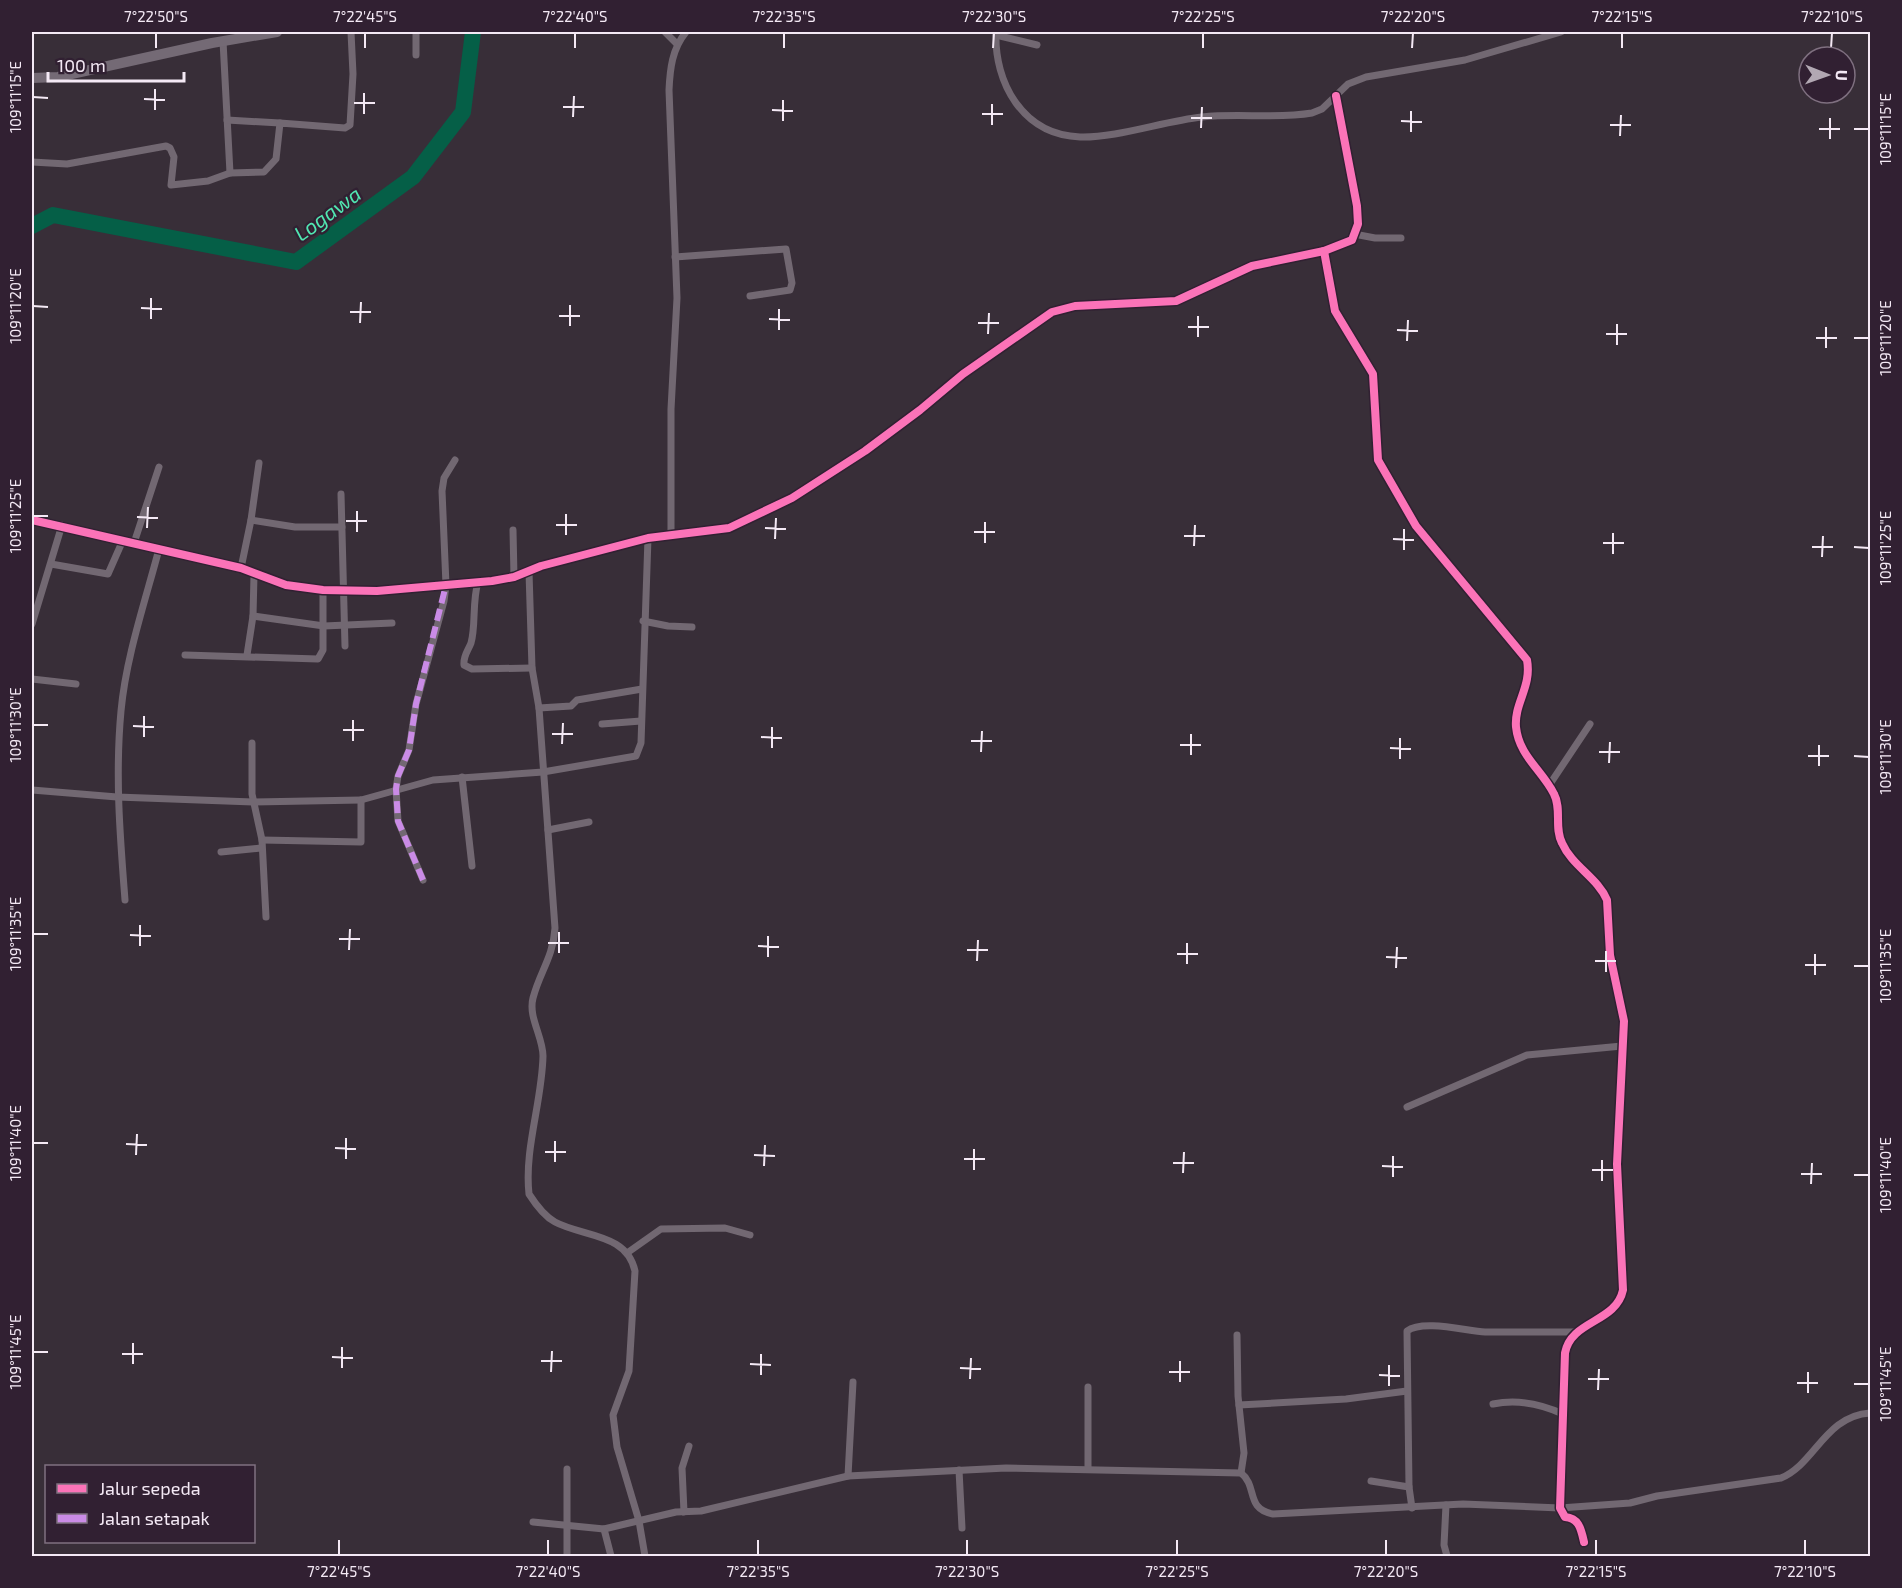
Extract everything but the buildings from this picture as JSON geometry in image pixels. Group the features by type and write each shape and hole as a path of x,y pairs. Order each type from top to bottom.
{"main road":[{"path":"32,78 58,77 223,41 277,32"}],"street":[{"path":"227,120 345,128 350,124 353,94 351,32"},
{"path":"416,32 416,55"},
{"path":"665,32 677,44"},
{"path":"671,535 671,409 677,298 669,90 671,64 677,44 686,32"},
{"path":"1037,45 996,33 996,50 1003,81 1015,105 1039,124 1059,134 1080,137 1109,134 1171,120 1208,116 1302,115 1322,109 1348,84 1366,77 1465,60 1561,32"},
{"path":"223,41 230,173"},
{"path":"32,520 62,525 241,568 254,575 286,585 343,592 446,585 514,577 541,566 648,538 729,528 816,485 920,410 963,374 1052,312 1075,306 1152,304 1176,301 1252,266 1324,251 1352,240 1358,224 1357,206 1336,96"},
{"path":"32,162 67,164 166,146 170,148 174,157 171,185 208,181 230,173 264,172 275,162 279,123"},
{"path":"1354,234 1376,238 1401,238"},
{"path":"675,257 786,249 792,283 790,290 750,296"},
{"path":"1324,251 1335,311 1343,328 1373,374 1378,460 1416,526 1527,660 1530,675 1516,727 1524,754 1556,800 1561,842 1576,865 1604,892 1607,900 1610,955 1624,1014 1617,1164 1623,1290 1618,1304 1606,1314 1575,1332 1567,1344 1565,1353 1560,1508 1565,1517 1572,1518 1579,1524 1584,1542"},
{"path":"423,880 398,821 396,789 398,776 409,750 416,704 446,585 442,491 444,478 455,460"},
{"path":"241,568 259,463"},
{"path":"134,543 159,467"},
{"path":"341,494 345,646"},
{"path":"251,520 295,527 342,527"},
{"path":"32,624 62,525"},
{"path":"513,530 514,577"},
{"path":"32,790 117,797 253,802 361,800 433,780 543,772 636,756 641,743 643,621 648,538"},
{"path":"51,564 108,574 123,540"},
{"path":"125,900 117,797 121,709 134,646 159,549"},
{"path":"529,572 532,668 539,708 555,928 554,949 533,999 543,1053 541,1089 528,1170 529,1194 552,1221 605,1238 633,1259 635,1272 630,1362 613,1415 617,1447 639,1521 645,1557"},
{"path":"247,655 253,616 254,575"},
{"path":"478,582 471,642 464,655 464,665 472,669 532,668"},
{"path":"185,655 247,655 318,659 323,650 323,590"},
{"path":"253,616 324,626 392,623"},
{"path":"643,621 668,627 692,627"},
{"path":"32,679 76,684"},
{"path":"539,708 565,707 577,700 642,688"},
{"path":"603,724 641,721"},
{"path":"1548,787 1590,724"},
{"path":"252,743 253,802 262,840 266,917"},
{"path":"462,777 471,866"},
{"path":"262,840 361,842 361,800"},
{"path":"548,830 589,822"},
{"path":"221,852 261,848"},
{"path":"1407,1107 1527,1055 1622,1047"},
{"path":"627,1253 661,1229 725,1228 750,1235"},
{"path":"1412,1508 1409,1487 1406,1335 1411,1328 1440,1327 1482,1332 1575,1332"},
{"path":"1237,1335 1239,1405 1244,1453 1241,1473"},
{"path":"848,1476 853,1382"},
{"path":"1088,1387 1088,1468"},
{"path":"1239,1405 1346,1399 1407,1391"},
{"path":"1493,1404 1523,1402 1547,1406 1563,1414"},
{"path":"533,1522 603,1529 684,1512 701,1511 848,1476 959,1470 1088,1468 1241,1473 1245,1476 1256,1504 1262,1512 1273,1514 1446,1505 1560,1508 1630,1503 1657,1496 1781,1478 1792,1471 1840,1424 1851,1416 1870,1413"},
{"path":"684,1512 682,1468 689,1446"},
{"path":"567,1469 567,1557"},
{"path":"959,1470 962,1528"},
{"path":"1371,1481 1409,1487"},
{"path":"1446,1505 1444,1545 1446,1557"},
{"path":"603,1529 611,1557"}],"waterway":[{"name":"Logawa","path":"32,226 53,215 296,262 413,177 463,112 473,32"}],"marked path":[{"path":"423,880 398,821 396,789 398,776 409,750 416,704 446,585"}],"cycle path":[{"path":"32,520 241,568 286,585 323,590 377,591 492,581 514,577 541,566 648,538 729,528 792,498 865,451 963,374 1052,312 1075,306 1176,301 1252,266 1324,251 1352,240 1358,224 1357,206 1336,96"},
{"path":"1324,251 1335,311 1373,374 1378,460 1416,526 1527,660 1527,678 1516,718 1518,737 1526,755 1554,794 1558,806 1560,837 1566,851 1598,885 1607,900 1610,955 1624,1021 1617,1164 1623,1290 1619,1301 1612,1309 1576,1334 1569,1342 1565,1353 1560,1508 1565,1517 1579,1525 1584,1542"}]}
